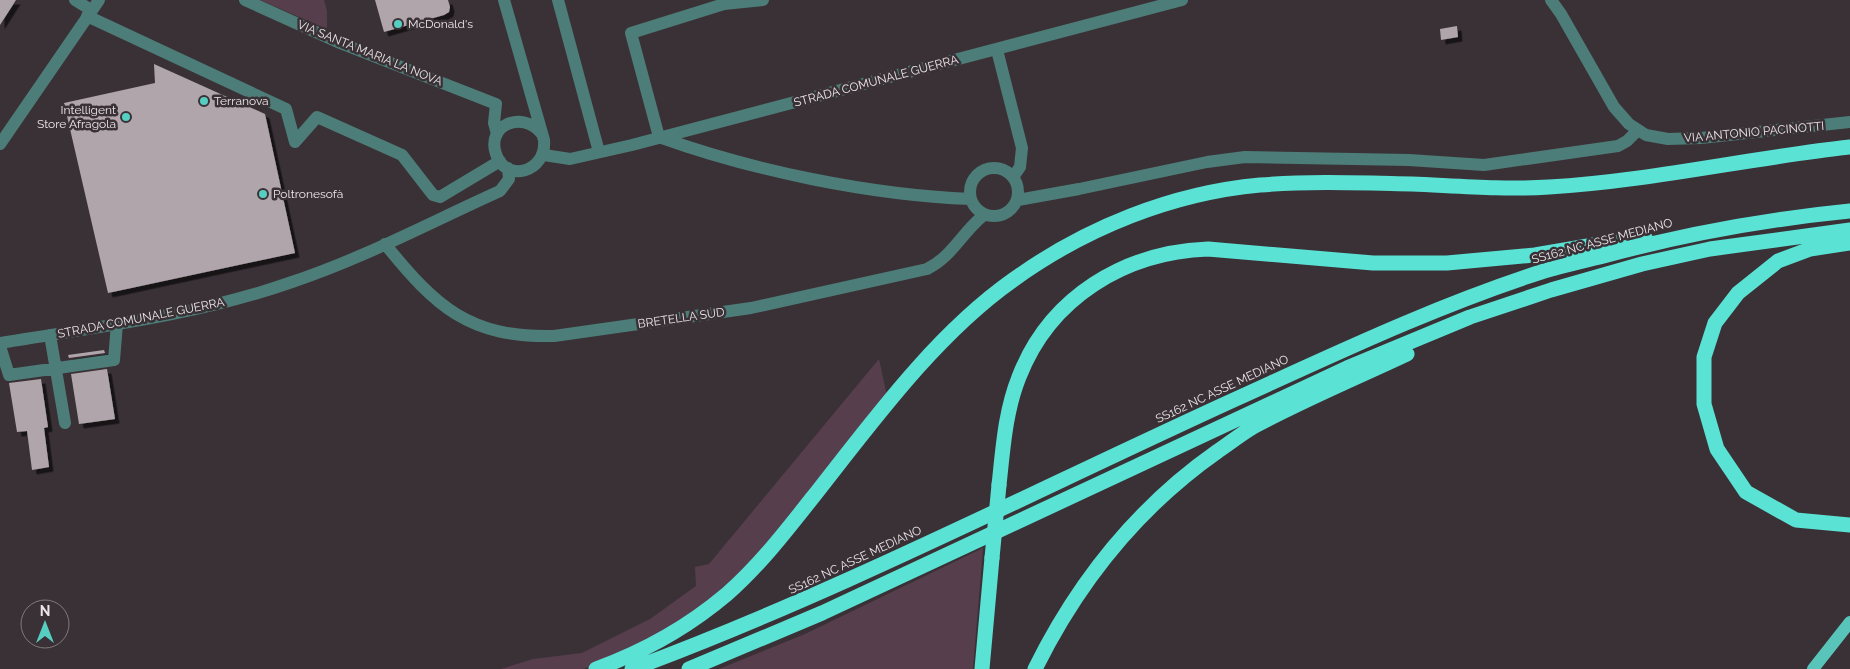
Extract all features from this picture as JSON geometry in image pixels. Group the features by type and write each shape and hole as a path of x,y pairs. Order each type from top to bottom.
{"highway":[{"path":"596,669 621,660 657,642 692,621 726,595 779,540 883,410 939,346 973,313 1011,281 1051,255 1074,241 1124,219 1190,197 1260,185 1316,183 1507,188 1570,186 1622,181 1759,158 1850,147"},
{"name":"SS162 NC ASSE MEDIANO","path":"632,669 721,636 814,597 1341,349 1463,300 1544,271 1682,236 1772,220 1850,211"},
{"path":"689,669 822,613 1338,372 1470,317 1551,290 1642,264 1710,249 1850,230"},
{"path":"982,669 999,486 1010,407 1019,377 1033,348 1069,303 1093,284 1120,268 1140,260 1185,250 1208,249 1373,263 1447,263 1554,252 1623,240 1682,236"},
{"path":"1850,243 1810,249 1778,261 1738,293 1715,322 1704,357 1704,404 1717,449 1746,492 1796,520 1850,525"},
{"path":"1035,669 1077,594 1117,542 1161,495 1206,459 1251,428 1426,344 1470,317"}],"main road":[{"path":"1813,669 1850,622"}],"street":[{"path":"75,0 286,109 296,142 316,117 402,154 433,195 440,197 504,165"},
{"name":"VIA SANTA MARIA LA NOVA","path":"245,0 340,43 496,104 494,123 498,134"},
{"path":"504,0 542,132 545,147 544,155 529,170 522,171 504,165 494,146 498,134 506,124 519,121 532,123 542,132"},
{"path":"558,0 599,152"},
{"path":"763,0 724,4 631,33 659,137 712,156 792,174 890,191 971,199"},
{"name":"STRADA COMUNALE GUERRA","path":"544,155 570,159 599,152 1182,0"},
{"name":"VIA ANTONIO PACINOTTI","path":"1551,0 1614,107 1638,130 1656,137 1684,139 1850,122"},
{"path":"0,144 92,9"},
{"path":"996,50 1022,148 1020,167 1013,176"},
{"path":"519,121 531,93"},
{"path":"1018,200 1207,162 1245,157 1409,160 1484,165 1618,146 1627,142 1638,130"},
{"name":"STRADA COMUNALE GUERRA","path":"0,344 188,312 243,298 335,267 500,191 509,179 504,165"},
{"path":"999,168 1013,176 1017,184 1018,200 1014,207 1001,216 984,215 977,210 971,199 970,189 973,181 984,170 999,168"},
{"name":"BRETELLA SUD","path":"385,244 416,282 436,302 461,319 492,330 525,337 554,336 751,308 927,269 944,259 966,232 984,215"},
{"path":"0,344 9,376 114,360 117,324"},
{"path":"50,335 65,423"}],"shaded area":[{"path":"260,0 324,0 327,11 327,29"},
{"path":"879,359 887,396 755,558 702,608 662,635 603,663 583,669 501,669 533,659 582,653 650,619 696,586 695,567 709,564"},
{"path":"983,548 973,669 719,669 805,634"}],"building":[{"path":"0,0 16,0 0,25"},
{"name":"McDonald's","path":"375,0 448,0 450,7 449,12 444,15 384,32"},
{"path":"1457,26 1458,37 1441,40 1440,29"},
{"path":"154,64 265,114 295,253 108,293 64,103 155,83"},
{"path":"104,350 105,353 69,358 68,355"},
{"path":"107,369 115,419 79,424 71,374"},
{"path":"41,379 48,427 44,428 49,467 32,470 27,431 17,432 9,383"}],"place":[{"name":"McDonald's","path":"398,24"},
{"name":"Terranova","path":"204,101"},
{"name":"Intelligent Store Afragola","path":"126,117"},
{"name":"Poltronesofà","path":"263,194"}]}
